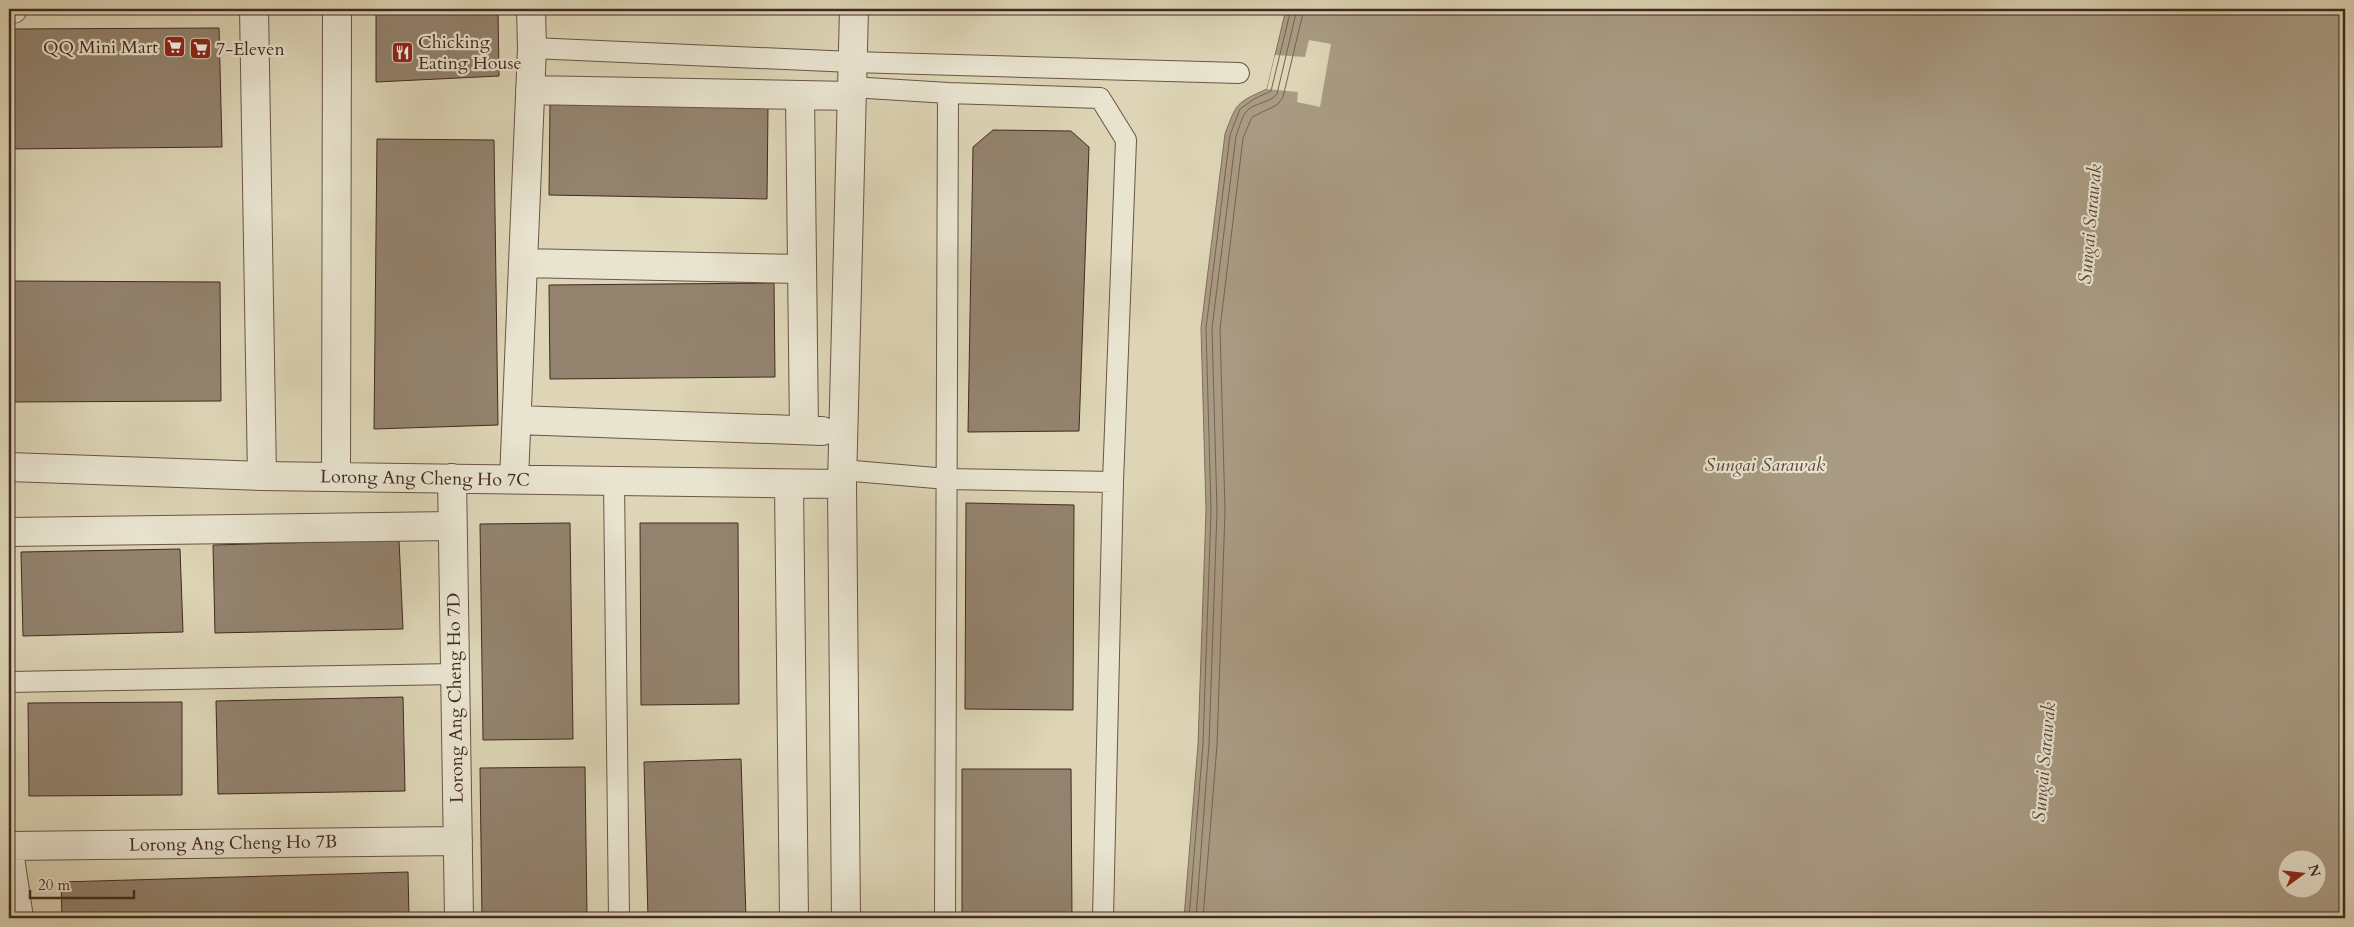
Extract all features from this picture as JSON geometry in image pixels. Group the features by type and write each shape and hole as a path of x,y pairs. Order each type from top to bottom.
{"street":[{"path":"9,9 14,9"},
{"path":"254,9 262,476"},
{"path":"336,477 337,9"},
{"path":"514,479 532,48 531,9"},
{"path":"846,918 842,477 854,9"},
{"path":"530,90 800,95 852,82"},
{"path":"800,95 804,430"},
{"path":"523,263 802,269"},
{"path":"517,420 843,432"},
{"name":"Lorong Ang Cheng Ho 7C","path":"9,467 262,476 789,484 842,477"},
{"name":"Lorong Ang Cheng Ho 7D","path":"452,478 459,918"},
{"path":"789,484 794,918"},
{"path":"9,532 452,526"},
{"name":"Lorong Ang Cheng Ho 7B","path":"9,846 458,841"},
{"path":"9,851 19,918"}],"lane":[{"path":"532,48 948,93 1100,98 1126,140 1113,482 1103,918"},
{"path":"852,82 1239,73"},
{"path":"945,918 948,93"},
{"path":"842,477 1113,482"},
{"path":"614,481 619,918"},
{"path":"9,682 455,674"}],"water":[{"name":"Sungai Sarawak","path":"1286,9 2345,9 2345,918 1184,918 1198,744 1206,510 1201,328 1225,134 1235,109 1249,97 1267,89"}],"pier":[{"path":"1309,40 1331,44 1320,107 1297,102 1298,92 1267,89 1275,55 1305,57"}],"building":[{"path":"376,9 498,9 499,76 376,82"},
{"path":"595,9 737,9 737,10"},
{"path":"219,28 222,147 9,149 9,29"},
{"path":"550,102 768,106 767,199 549,195"},
{"path":"993,130 1071,131 1089,147 1079,431 968,432 973,147"},
{"path":"377,139 494,140 498,425 374,429"},
{"path":"9,281 220,282 221,401 9,402"},
{"path":"774,283 775,377 550,379 549,285"},
{"path":"966,503 1074,505 1073,710 965,709"},
{"path":"570,523 573,739 483,740 480,524"},
{"path":"640,523 738,523 739,704 641,705"},
{"path":"399,540 403,629 215,633 213,545"},
{"path":"180,549 183,632 23,636 21,552"},
{"path":"403,697 405,791 218,794 216,701"},
{"path":"182,702 182,795 29,796 28,703"},
{"path":"741,759 746,918 648,918 644,762"},
{"path":"585,767 587,918 482,918 480,768"},
{"path":"962,769 1071,769 1072,918 962,918"},
{"path":"408,872 409,918 62,918 61,882"}],"place":[{"name":"QQ Mini Mart","path":"174,47"},
{"name":"7-Eleven","path":"200,49"},
{"name":"Chicking Eating House","path":"402,52"}]}
